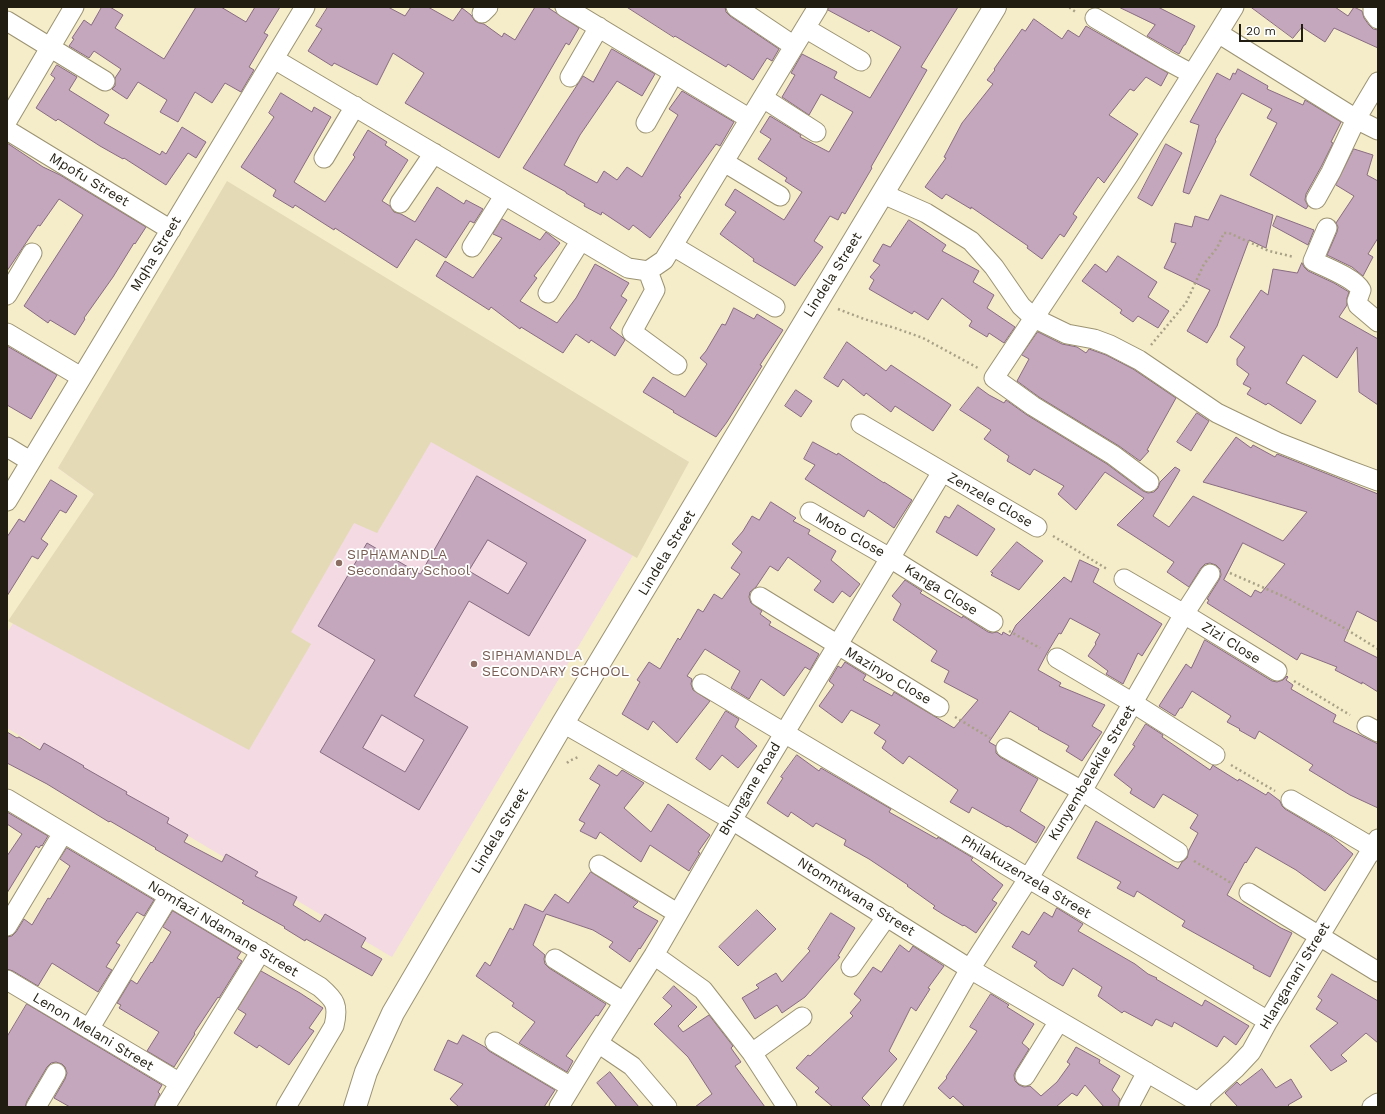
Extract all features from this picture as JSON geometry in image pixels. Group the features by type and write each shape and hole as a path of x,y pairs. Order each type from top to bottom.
{"street":[{"path":"7,121 74,7"},
{"name":"Mqha Street","path":"7,501 305,7"},
{"path":"565,7 750,119"},
{"path":"736,7 794,46"},
{"path":"274,59 628,268 648,271 664,260 674,246 818,7"},
{"name":"Lindela Street","path":"355,1107 366,1072 393,1013 563,723 995,7"},
{"path":"1149,482 1112,455 1033,406 994,378 1129,175 1234,7"},
{"path":"1373,7 1373,12 1378,19"},
{"path":"1095,18 1192,74"},
{"path":"7,21 105,81"},
{"path":"570,77 599,27"},
{"path":"805,28 861,61"},
{"path":"1218,33 1356,119 1378,130"},
{"path":"646,123 674,73"},
{"path":"1316,199 1331,172 1356,119 1378,82"},
{"path":"763,98 816,132"},
{"path":"324,158 355,106"},
{"name":"Mpofu Street","path":"7,130 171,230"},
{"path":"400,203 434,153"},
{"path":"724,162 780,196"},
{"path":"883,194 926,213 971,241 994,267 1021,306 1034,318 1067,334 1094,339 1110,345 1139,360 1216,413 1277,442 1378,481"},
{"path":"472,247 504,196"},
{"path":"1326,228 1313,261 1348,278 1359,286 1361,290 1357,301 1358,305 1378,322"},
{"path":"548,293 581,240"},
{"path":"674,246 774,307"},
{"path":"7,295 32,253"},
{"path":"648,271 655,290 632,332 677,365"},
{"path":"7,333 81,377"},
{"name":"Zenzele Close","path":"861,424 1038,527"},
{"path":"7,447 30,461"},
{"name":"Bhungane Road","path":"560,1107 598,1043 654,955 732,820 942,472"},
{"name":"Moto Close","path":"810,512 890,558"},
{"name":"Kanga Close","path":"890,558 993,622"},
{"name":"Kunyembelekile Street","path":"892,1107 970,968 1028,879 1082,791 1184,614 1210,574"},
{"name":"Zizi Close","path":"1124,579 1277,671"},
{"name":"Mazinyo Close","path":"760,597 939,707"},
{"path":"1057,658 1133,703 1215,756"},
{"name":"Philakuzenzela Street","path":"702,684 785,732 1028,879 1268,1021"},
{"name":"Ntomntwana Street","path":"563,723 732,820 970,968 1200,1104"},
{"path":"1006,748 1082,791 1178,852"},
{"name":"Nomfazi Ndamane Street","path":"7,799 320,987 334,1000 337,1015 334,1026 286,1107"},
{"path":"1291,800 1376,846"},
{"path":"7,926 63,833"},
{"name":"Hlanganani Street","path":"1200,1104 1251,1052 1319,936 1376,846"},
{"path":"599,865 677,913"},
{"path":"1249,893 1378,972"},
{"path":"89,1029 169,896"},
{"path":"851,967 887,916"},
{"path":"165,1107 261,951"},
{"path":"654,955 703,990 752,1053 787,1107"},
{"path":"555,960 624,1002"},
{"name":"Lenon Melani Street","path":"7,980 180,1083"},
{"path":"752,1053 802,1017"},
{"path":"1025,1076 1059,1020"},
{"path":"495,1042 571,1088"},
{"path":"598,1043 632,1066 667,1107"},
{"path":"1129,1106 1147,1072"},
{"path":"36,1107 56,1073"},
{"path":"1372,1107 1378,1103"}],"path":[{"path":"1139,360 1186,303 1204,264 1217,248 1224,234 1229,233 1269,251 1313,261"},
{"path":"833,307 864,319 923,338 994,378"},
{"path":"1038,527 1124,579"},
{"path":"1210,574 1227,572 1285,598 1341,626 1378,649"},
{"path":"993,622 1057,658"},
{"path":"1277,671 1373,729"},
{"path":"939,707 1006,748"},
{"path":"1215,756 1291,800"},
{"path":"1178,852 1249,893"}],"shaded area":[{"name":"SIPHAMANDLA Secondary School","path":"235,207 689,462 392,957 7,728 7,633 94,494 58,468"}],"sand":[{"path":"227,181 689,462 637,558 431,442 377,533 354,523 291,632 311,644 249,750 8,621 94,494 58,468"}],"building":[{"path":"102,7 110,7 123,15 115,28 164,59 196,7 221,7 246,22 255,7 280,7 264,33 268,35 249,67 254,70 241,92 225,83 212,103 195,92 178,122 160,112 167,100 138,82 127,99 112,89 115,86 115,78 121,69 94,51 89,58 69,46 74,39 72,38 84,20 91,25"},
{"path":"328,7 388,7 405,16 411,7 428,7 453,21 462,8 471,15 475,21 484,24 502,37 504,33 515,40 535,7 547,7 579,28 569,45 566,43 499,158 405,103 424,73 393,53 377,85 334,63 332,66 308,51 322,29 316,26"},
{"path":"627,7 725,7 726,12 730,16 779,49 772,61 767,58 753,80 728,64 726,67 675,36 674,37"},
{"path":"829,7 958,7 921,67 927,70 871,167 872,168 845,214 842,212 838,220 830,216 814,241 823,247 795,286 753,261 754,259 720,234 736,212 725,205 735,189 784,220 802,192 785,181 787,178 758,159 771,139 760,132 770,116 801,135 800,137 829,152 853,112 821,94 809,115 782,97 795,75 791,73 802,54 837,72 834,78 870,98 901,47 871,30 869,32 828,10"},
{"path":"1119,7 1158,7 1195,26 1179,54 1147,36 1155,25"},
{"path":"1251,7 1335,7 1348,16 1354,7 1362,11 1364,18 1373,29 1378,30 1378,48 1334,28 1325,42 1302,27 1293,38"},
{"path":"1034,19 1062,39 1068,30 1079,37 1086,26 1168,73 1161,86 1146,77 1134,91 1130,89 1109,115 1138,134 1104,183 1098,177 1073,214 1077,217 1064,237 1060,234 1042,259 1027,248 1028,246 971,207 971,209 946,194 942,199 925,187 946,158 944,157 962,123 993,84 987,80 995,70 994,69 1022,29 1025,31"},
{"path":"612,49 655,74 642,96 617,81 580,135 564,165 597,183 604,171 617,180 627,167 642,177 678,115 669,109 682,91 734,122 720,146 716,144 679,196 681,197 650,238 633,225 629,230 602,212 601,215 584,206 585,204 566,192 523,168 583,76 593,82"},
{"path":"57,65 77,77 69,90 109,115 104,123 160,155 162,151 166,154 182,127 206,142 196,158 188,153 166,185 124,158 123,159 100,146 58,119 56,121 36,108 55,78 51,75"},
{"path":"1238,69 1268,86 1267,89 1303,105 1305,100 1341,122 1331,142 1333,143 1306,194 1305,200 1308,206 1306,209 1250,175 1277,123 1267,118 1272,109 1242,93 1215,140 1216,141 1189,194 1183,192 1199,125 1190,122 1217,73 1230,80 1233,73 1235,74"},
{"path":"281,93 312,112 314,107 331,117 294,182 325,202 355,157 353,155 368,130 387,142 385,145 408,160 382,201 390,206 394,212 401,214 415,222 437,187 464,204 466,200 483,209 474,223 470,221 446,258 416,239 397,268 335,228 334,230 295,205 293,208 273,196 276,190 241,167 274,117 269,113"},
{"path":"7,143 43,167 60,175 146,227 84,318 85,319 75,335 50,320 48,323 24,306 83,215 59,199 40,226 38,225 7,271"},
{"path":"1166,144 1182,153 1152,206 1138,198"},
{"path":"1354,149 1373,155 1367,175 1378,181 1378,238 1368,254 1373,257 1363,276 1352,267 1327,255 1337,232 1338,227 1336,223 1354,196 1336,185"},
{"path":"1221,195 1273,215 1266,248 1249,240 1217,326 1207,343 1187,331 1210,290 1164,268 1176,243 1171,242 1175,223 1192,227 1195,216 1208,220"},
{"path":"1277,216 1314,230 1308,245 1273,226"},
{"path":"502,219 540,240 546,232 560,243 534,276 537,278 520,301 557,323 576,298 595,264 629,283 621,296 627,300 610,328 625,340 615,356 591,340 589,343 576,334 563,353 521,327 520,329 491,307 489,310 436,276 445,261 473,278 502,238 493,234"},
{"path":"909,220 946,245 942,251 979,271 973,282 994,295 987,308 1015,327 1004,343 989,333 987,337 969,326 972,321 942,298 928,320 914,311 912,314 869,289 874,280 870,277 880,265 873,261 883,244 890,247"},
{"path":"1118,256 1157,282 1148,297 1169,311 1158,328 1138,316 1133,322 1120,313 1122,310 1082,281 1095,264 1106,272"},
{"path":"1302,263 1308,271 1349,292 1347,305 1339,317 1378,339 1378,405 1359,392 1357,347 1337,378 1303,355 1286,383 1316,401 1301,424 1268,403 1266,405 1247,394 1251,388 1243,384 1249,374 1237,365 1237,359 1245,347 1230,337 1261,290 1268,295 1273,269 1297,273"},
{"path":"734,308 754,319 757,314 783,330 760,365 762,366 727,422 716,437 673,412 674,411 643,392 653,377 685,397 707,364 700,358 706,351 722,324 725,325"},
{"path":"1038,332 1062,344 1077,347 1086,353 1089,349 1106,355 1133,369 1176,398 1147,450 1149,451 1140,461 1119,446 1039,397 1017,381 1029,359 1022,355"},
{"path":"847,342 886,371 891,365 951,405 933,431 895,406 891,412 866,393 864,396 843,379 838,387 824,378"},
{"path":"7,346 57,375 31,419 7,405"},
{"path":"978,387 1004,403 1006,400 1027,415 1107,464 1143,491 1148,493 1154,492 1158,488 1160,482 1175,467 1180,470 1153,516 1169,527 1193,496 1283,541 1307,512 1203,482 1236,437 1251,448 1253,445 1275,457 1277,454 1378,494 1378,622 1357,611 1344,641 1378,658 1378,692 1362,682 1362,684 1335,670 1337,667 1301,653 1297,660 1207,603 1209,600 1207,599 1221,575 1220,569 1216,565 1210,563 1205,564 1189,587 1167,572 1174,562 1117,525 1144,498 1105,472 1076,510 1058,494 1064,486 1034,469 1030,475 1007,461 1009,456 984,439 991,430 960,410","holes":["1243,543 1285,564 1261,593 1255,590 1251,597 1224,580"]},
{"path":"796,390 812,401 801,417 785,406"},
{"path":"1197,413 1209,421 1191,451 1177,442"},
{"path":"813,442 837,455 838,453 912,500 894,528 868,510 864,517 805,479 815,465 804,459"},
{"path":"477,476 586,540 529,636 469,601 414,696 468,727 419,810 320,752 375,660 318,626 367,543 420,574","holes":["488,540 527,563 508,594 469,571","382,715 424,740 405,772 363,748"]},
{"path":"51,480 77,496 66,513 60,510 41,539 48,544 38,559 32,556 7,596 7,537 19,519 24,522"},
{"path":"771,502 796,518 793,521 810,530 808,534 836,551 831,560 860,584 850,597 842,591 833,603 814,590 821,581 788,557 778,571 770,566 756,587 750,592 749,597 751,603 762,611 760,614 771,622 769,625 819,654 810,670 805,667 784,696 761,679 749,699 731,688 740,671 705,649 687,676 692,679 691,684 693,690 710,701 677,743 653,721 648,730 622,714 640,682 637,680 649,662 660,669 678,638 680,640 698,609 703,612 714,594 722,599 740,574 731,568 742,552 732,544 743,531 752,516 759,520"},
{"path":"958,505 995,529 977,556 936,532 945,516 949,518"},
{"path":"1017,542 1043,561 1019,590 991,575 993,573 991,572"},
{"path":"1080,560 1099,569 1093,582 1162,624 1142,656 1138,653 1123,684 1106,674 1108,671 1088,656 1096,644 1095,643 1100,634 1070,618 1061,634 1059,633 1047,653 1038,670 1061,683 1059,686 1105,705 1092,726 1102,732 1082,761 1066,751 1069,746 1010,711 989,742 996,746 996,753 1000,757 1038,779 1020,811 1045,827 1036,843 972,807 969,813 950,802 958,790 909,756 903,764 882,748 886,741 874,733 880,725 851,710 842,723 819,706 834,685 829,681 838,666 841,668 845,662 866,675 863,680 892,696 894,692 954,728 978,700 944,682 949,671 931,661 937,651 893,620 901,604 892,596 905,580 922,591 920,593 962,618 963,616 988,632 997,632 1002,635 1003,632 1010,636 1016,625 1064,577 1071,582"},
{"path":"1205,640 1272,681 1277,682 1283,680 1287,676 1288,677 1286,680 1293,685 1291,689 1336,715 1333,722 1378,744 1378,808 1350,795 1309,770 1313,765 1259,731 1255,739 1239,730 1240,729 1227,722 1231,716 1192,691 1182,708 1180,708 1175,716 1159,706 1186,664 1191,668"},
{"path":"726,711 739,719 735,727 757,746 738,768 722,755 710,770 696,759"},
{"path":"1146,724 1163,735 1162,737 1210,770 1213,765 1238,781 1239,779 1266,795 1268,792 1280,801 1285,809 1332,837 1353,854 1325,891 1296,870 1256,847 1246,863 1245,862 1227,895 1281,928 1292,933 1270,977 1253,968 1254,966 1182,926 1185,921 1137,891 1134,897 1117,888 1121,882 1077,858 1096,821 1178,869 1182,862 1187,858 1189,850 1198,833 1190,828 1198,815 1163,794 1154,808 1130,793 1132,789 1114,775 1135,746 1133,745"},
{"path":"7,732 17,738 19,737 40,750 44,743 127,792 126,794 169,818 167,823 188,835 184,842 222,862 226,854 258,872 255,876 297,897 293,905 320,922 325,914 366,938 361,947 382,959 372,976 306,939 305,941 284,928 285,927 242,903 244,901 155,849 156,848 110,821 109,822 47,784 7,763"},
{"path":"797,755 819,771 821,768 891,809 889,812 937,839 938,837 973,858 971,860 1003,885 992,900 997,903 976,933 933,908 935,906 907,886 908,885 869,859 844,845 846,840 816,823 813,827 791,812 788,817 767,803 783,778 781,777"},
{"path":"599,765 617,776 622,770 644,783 624,808 651,832 668,804 710,835 698,852 700,853 689,871 650,845 641,862 600,832 596,839 580,831 585,823 579,820 600,785 590,779"},
{"path":"7,812 48,836 42,846 41,845 39,848 36,846 7,893 7,856 22,834 7,824"},
{"path":"67,848 154,900 144,916 137,912 116,943 120,945 106,967 112,970 98,992 52,963 38,986 7,969 7,937 12,936 16,932 24,919 32,925 48,898 50,899 70,866 60,859"},
{"path":"591,872 638,902 633,907 658,921 630,962 609,947 613,942 593,930 546,914 533,945 545,955 545,964 606,1004 598,1016 596,1015 566,1056 573,1061 567,1072 519,1043 535,1022 512,1006 514,1003 476,976 485,962 490,966 510,928 513,930 525,904 543,912 555,894 568,903"},
{"path":"1057,908 1083,924 1078,931 1135,964 1148,974 1157,978 1156,979 1202,1006 1205,1000 1249,1026 1236,1045 1224,1036 1217,1047 1174,1022 1172,1027 1156,1019 1152,1026 1124,1011 1122,1013 1098,996 1102,987 1073,968 1063,986 1049,978 1034,966 1037,962 1012,947 1022,931 1029,935 1044,912 1052,917"},
{"path":"757,910 776,929 738,966 719,947"},
{"path":"173,911 241,952 237,958 242,961 219,998 218,997 194,1033 195,1034 174,1067 147,1051 159,1032 119,1008 121,1005 117,1003 131,980 137,984 171,932 163,927"},
{"path":"831,913 855,928 838,956 840,957 805,997 782,1013 777,1005 755,1019 742,998 759,988 756,985 776,973 782,982 810,951 808,949"},
{"path":"900,945 909,952 913,946 944,966 928,988 930,989 916,1011 911,1007 889,1051 897,1059 862,1098 871,1107 833,1107 815,1092 819,1088 796,1068 808,1055 810,1056 853,1016 850,1013 861,1000 854,994 873,967 881,972"},
{"path":"261,971 323,1008 309,1028 314,1031 289,1065 259,1045 257,1048 234,1033 246,1014 238,1009"},
{"path":"1332,974 1378,1001 1378,1043 1366,1033 1341,1055 1347,1061 1331,1071 1310,1046 1338,1023 1316,1009 1322,1000 1318,997"},
{"path":"674,986 697,1007 678,1026 683,1032 709,1015 733,1046 731,1048 741,1062 735,1066 765,1107 695,1107 712,1094 688,1057 654,1024 672,1006 663,998"},
{"path":"991,994 1009,1005 1007,1007 1034,1024 1022,1043 1029,1049 1014,1075 1015,1081 1019,1085 1024,1087 1030,1086 1041,1096 1057,1082 1070,1064 1067,1062 1076,1047 1100,1060 1099,1063 1120,1076 1112,1090 1120,1099 1118,1107 1104,1107 1085,1085 1077,1096 1072,1093 1056,1107 965,1107 953,1096 950,1099 938,1088 947,1078 946,1077 977,1031 970,1027"},
{"path":"27,1004 162,1085 158,1092 160,1094 154,1107 70,1107 54,1098 67,1073 62,1064 56,1062 51,1063 47,1067 25,1107 7,1107 7,1037"},
{"path":"463,1035 555,1090 544,1107 459,1107 450,1099 463,1084 434,1070 448,1040 457,1044"},
{"path":"1262,1069 1276,1088 1291,1079 1302,1097 1288,1105 1290,1107 1238,1107 1225,1093 1237,1082 1240,1085"},
{"path":"610,1072 639,1107 617,1107 597,1083"}],"place":[{"name":"SIPHAMANDLA Secondary School","path":"339,563"},
{"name":"SIPHAMANDLA SECONDARY SCHOOL","path":"474,664"}]}
